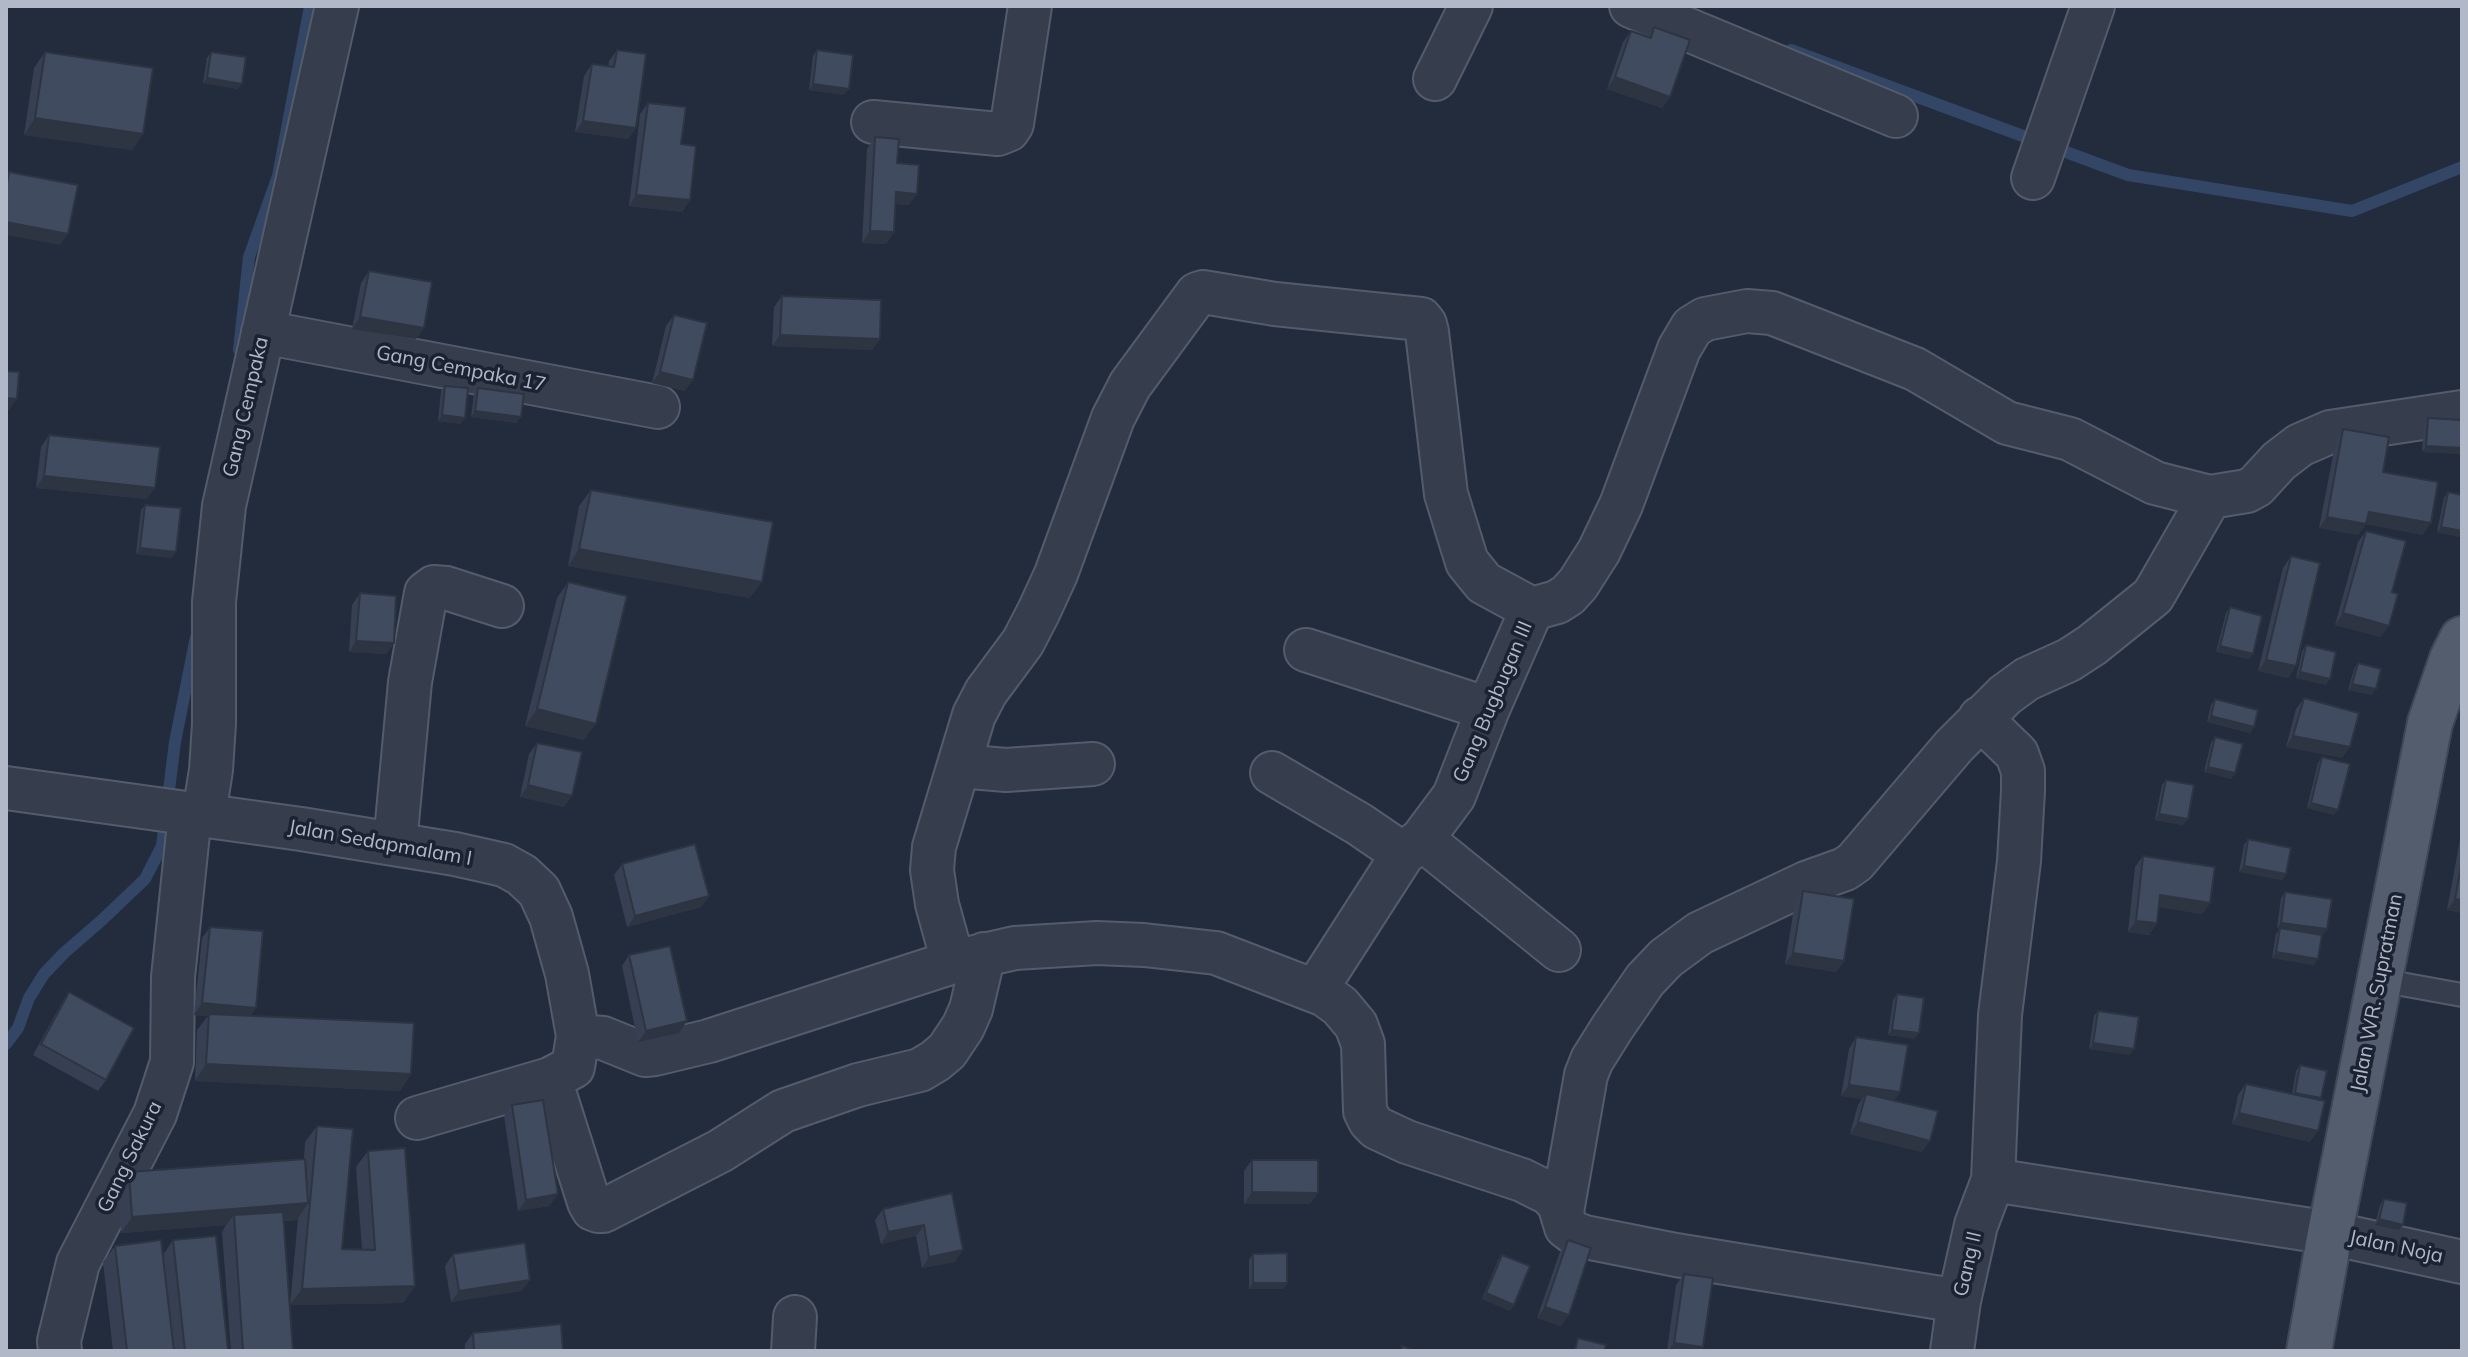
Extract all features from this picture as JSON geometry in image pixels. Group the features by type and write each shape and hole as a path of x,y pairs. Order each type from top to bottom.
{"main road":[{"name":"Jalan WR. Supratman","path":"2309,1351 2430,723 2462,639"}],"street":[{"name":"Gang Cempaka","path":"180,812 211,770 214,602 224,506 337,6"},
{"path":"873,122 998,134 1008,130 1012,124 1030,6"},
{"path":"1435,79 1471,6"},
{"path":"1631,6 1896,116"},
{"path":"2039,160 2093,6"},
{"path":"417,1118 550,1079 589,1202 593,1209 603,1211 720,1151 783,1111 858,1085 920,1070 947,1051 971,1009 969,958 937,904 932,870 934,847 974,715 1023,642 1056,574 1113,418 1130,385 1197,294 1203,292 1275,304 1421,319 1427,332 1446,494 1467,562 1476,575 1499,592 1532,609"},
{"name":"Gang Bugbugan III","path":"1315,991 1412,847 1454,796 1532,609 1557,602 1568,595 1599,551 1621,505 1679,349 1692,327 1705,319 1747,311 1772,313 1915,369 2007,423 2070,439 2155,483 2210,497"},
{"name":"Gang Cempaka 17","path":"263,332 658,407"},
{"path":"1562,1212 1586,1075 1592,1060 1645,980 1666,958 1700,933 1855,862 1980,718 2005,695 2027,679 2069,660 2092,645 2153,596 2210,497 2247,491 2300,445 2330,432 2462,412"},
{"path":"395,844 410,682 426,593 434,587 446,588 502,606"},
{"path":"1306,650 1488,709"},
{"name":"Gang II","path":"1952,1351 1959,1301 1976,1225 1993,1180 2000,1015 2019,861 2023,771 2017,754 1980,718"},
{"path":"959,766 1006,770 1093,764"},
{"path":"1272,773 1359,824 1412,847 1559,950"},
{"name":"Jalan Sedapmalam I","path":"6,788 395,844 504,865 522,875 539,891 551,917 567,974 578,1036 573,1067 550,1079"},
{"name":"Gang Sakura","path":"60,1351 59,1341 78,1263 155,1114 172,1062 180,812"},
{"path":"578,1036 603,1038 645,1055 655,1054 709,1041 969,958 1015,948 1058,943 1188,949 1229,958 1325,995 1340,1006 1356,1025 1363,1044 1365,1111 1377,1128 1407,1142 1522,1180 1550,1194 1562,1212 1566,1227 1585,1237 1959,1301"},
{"name":"Jalan Noja","path":"1993,1180 2330,1233 2462,1262"}],"lane":[{"path":"2379,980 2462,995"}],"building":[{"path":"1654,27 1690,40 1670,97 1615,77 1631,31 1651,38"},
{"path":"617,50 646,54 636,128 583,121 592,64 614,67"},
{"path":"817,50 853,55 849,89 813,84"},
{"path":"45,52 153,68 143,134 35,118"},
{"path":"211,52 246,57 242,84 207,78"},
{"path":"648,103 686,107 681,144 696,146 690,200 636,195"},
{"path":"875,137 899,139 897,163 919,165 917,194 896,192 894,232 870,231"},
{"path":"9,172 78,185 68,234 6,222"},
{"path":"369,271 432,282 424,328 360,317"},
{"path":"782,296 881,300 880,339 780,335"},
{"path":"674,315 707,323 693,380 660,372"},
{"path":"6,371 19,372 17,399 6,398"},
{"path":"445,386 468,388 465,418 442,415"},
{"path":"478,388 524,394 521,417 475,411"},
{"path":"2428,418 2462,420 2462,448 2426,446"},
{"path":"2343,429 2389,437 2383,472 2438,482 2431,523 2369,512 2366,524 2327,517"},
{"path":"49,435 160,447 155,488 44,476"},
{"path":"591,490 773,522 762,582 579,549"},
{"path":"2448,492 2462,495 2462,531 2441,527"},
{"path":"145,505 181,508 176,552 140,548"},
{"path":"2366,531 2406,541 2392,592 2398,594 2389,626 2343,613"},
{"path":"2291,556 2320,563 2296,666 2266,660"},
{"path":"568,582 627,596 596,724 537,709"},
{"path":"360,593 396,596 394,643 356,641"},
{"path":"2230,607 2262,616 2253,654 2220,646"},
{"path":"2306,645 2336,652 2330,679 2300,672"},
{"path":"2358,663 2381,669 2376,689 2352,684"},
{"path":"2304,698 2359,713 2350,747 2293,736"},
{"path":"2215,699 2258,710 2254,727 2211,716"},
{"path":"2215,737 2243,744 2235,773 2208,767"},
{"path":"537,743 582,752 572,796 528,785"},
{"path":"2322,757 2350,764 2338,810 2311,803"},
{"path":"2166,780 2194,785 2188,819 2159,814"},
{"path":"2248,839 2291,848 2286,874 2244,866"},
{"path":"695,844 709,896 635,916 622,864"},
{"path":"2143,856 2215,867 2210,903 2160,895 2157,923 2136,921"},
{"path":"2462,861 2462,900 2455,899"},
{"path":"1803,891 1854,899 1844,961 1793,953"},
{"path":"2285,892 2332,899 2327,929 2281,923"},
{"path":"210,927 263,931 256,1008 202,1003"},
{"path":"2280,928 2322,935 2318,959 2276,952"},
{"path":"670,946 687,1021 646,1031 629,955"},
{"path":"69,992 134,1028 106,1080 41,1044"},
{"path":"1897,994 1924,998 1919,1033 1892,1030"},
{"path":"2098,1011 2139,1017 2134,1049 2093,1043"},
{"path":"209,1014 414,1023 411,1074 206,1064"},
{"path":"1856,1037 1908,1045 1900,1092 1849,1085"},
{"path":"2300,1065 2327,1071 2321,1098 2295,1093"},
{"path":"2246,1084 2325,1101 2318,1131 2239,1113"},
{"path":"1866,1094 1938,1111 1930,1141 1858,1122"},
{"path":"543,1100 558,1194 526,1200 512,1105"},
{"path":"317,1126 353,1129 342,1249 375,1250 368,1151 405,1148 415,1286 302,1289"},
{"path":"305,1159 308,1203 132,1217 129,1172"},
{"path":"1252,1160 1318,1160 1318,1193 1252,1192"},
{"path":"952,1193 963,1250 929,1257 924,1225 888,1232 883,1209"},
{"path":"2384,1199 2407,1203 2403,1225 2379,1219"},
{"path":"283,1212 293,1351 243,1351 234,1215"},
{"path":"216,1236 228,1351 185,1351 173,1240"},
{"path":"161,1240 174,1351 127,1351 115,1246"},
{"path":"1568,1240 1591,1248 1569,1315 1545,1307"},
{"path":"525,1243 530,1280 459,1291 453,1254"},
{"path":"1287,1253 1287,1283 1253,1283 1253,1254"},
{"path":"1502,1255 1530,1266 1514,1305 1486,1293"},
{"path":"1684,1274 1713,1278 1703,1347 1674,1343"},
{"path":"561,1324 563,1351 474,1351 473,1333"},
{"path":"1578,1338 1606,1345 1604,1351 1575,1351"}],"waterway":[{"path":"239,350 249,257 278,176 310,6"},
{"path":"1791,50 2128,175 2352,211 2462,167"},
{"path":"6,1044 18,1028 29,998 44,974 145,879 162,846 175,742 196,637"}]}
